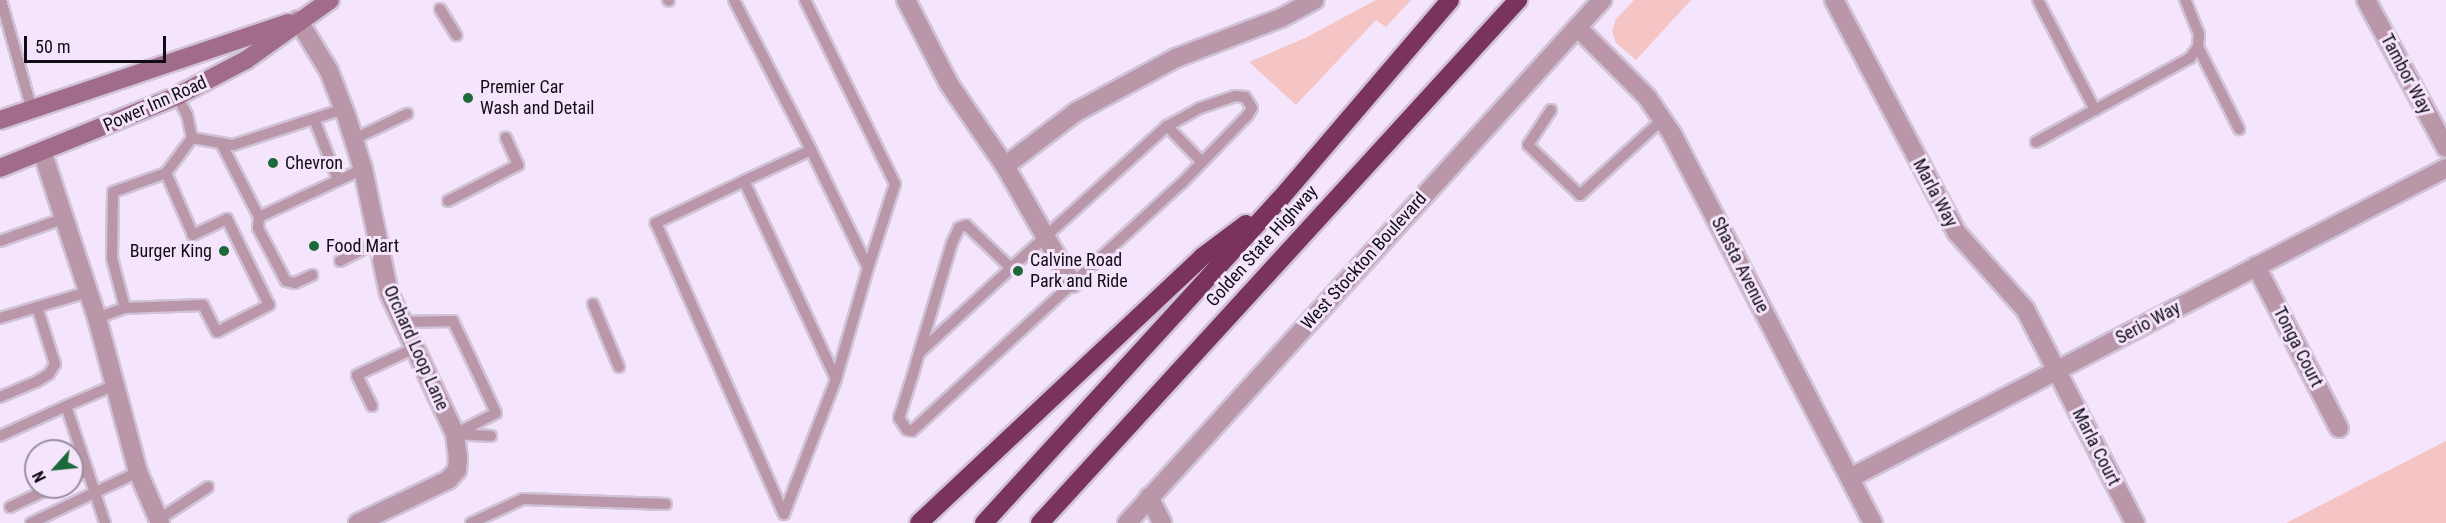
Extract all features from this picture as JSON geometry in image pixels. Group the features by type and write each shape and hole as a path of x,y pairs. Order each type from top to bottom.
{"highway":[{"name":"Golden State Highway","path":"984,523 1281,198 1450,0"},
{"name":"Golden State Highway","path":"1040,523 1518,0"},
{"path":"919,523 1202,257 1281,198"}],"main road":[{"name":"Power Inn Road","path":"0,168 177,96 246,60 298,20 330,0"},
{"name":"Power Inn Road","path":"0,120 298,20"}],"street":[{"path":"906,0 949,84 1005,166 1072,283"},
{"path":"1005,166 1076,112 1176,58 1281,18 1316,0"},
{"name":"West Stockton Boulevard","path":"1127,523 1602,0"},
{"name":"Marla Way","path":"1834,0 1957,233 2025,309 2057,370"},
{"name":"Tambor Way","path":"2366,0 2446,148"},
{"name":"Orchard Loop Lane","path":"298,20 329,71 344,109 363,169 389,293 455,434 457,470 448,480 360,523"},
{"name":"Shasta Avenue","path":"1577,27 1647,97 1663,119 1873,523"},
{"path":"42,151 97,318 138,472 159,521"},
{"name":"Serio Way","path":"1850,478 2446,168"},
{"name":"Tonga Court","path":"2256,266 2339,428"},
{"name":"Marla Court","path":"2057,370 2135,523"},
{"path":"1149,497 1162,523"}],"lane":[{"path":"734,0 868,268"},
{"path":"805,0 895,184 836,379 784,514 656,223 811,150"},
{"path":"2038,0 2095,110"},
{"path":"2185,0 2199,34 2198,47 2239,129"},
{"path":"3,2 32,110"},
{"path":"440,9 456,34"},
{"path":"2036,142 2190,58 2198,47"},
{"path":"177,96 192,138"},
{"path":"919,352 1167,126 1200,108 1235,96 1245,97 1252,108 1247,116 1202,162 912,431 907,430 899,418 919,352 959,228 966,225 1011,268"},
{"path":"192,138 233,145 344,109"},
{"path":"1551,110 1528,146 1580,195 1663,119"},
{"path":"354,139 407,114"},
{"path":"314,119 338,180"},
{"path":"1167,126 1202,162"},
{"path":"125,308 112,258 113,192 166,173 192,138"},
{"path":"448,201 518,165 506,138"},
{"path":"220,143 259,217 258,228 286,280 295,283 312,275"},
{"path":"259,217 363,169"},
{"path":"97,318 125,308 203,305 217,332 269,305 227,219 193,235 166,173"},
{"path":"744,181 836,379"},
{"path":"0,241 65,218"},
{"path":"340,261 377,242"},
{"path":"0,318 88,292"},
{"path":"593,304 619,367"},
{"path":"0,397 36,382 49,374 55,364 37,307"},
{"path":"403,322 453,321 472,361 496,413 455,434"},
{"path":"372,406 357,375 415,348"},
{"path":"0,436 115,385"},
{"path":"66,406 93,494 105,523"},
{"path":"455,434 491,436"},
{"path":"30,523 138,472"},
{"path":"159,521 208,488"},
{"path":"10,507 27,499"},
{"path":"479,522 523,499 666,504"}],"shaded area":[{"path":"1376,0 1411,0 1386,27 1376,20 1296,105 1249,62 1305,38"},
{"path":"1634,0 1691,0 1636,60 1616,43 1612,31 1616,19"},
{"path":"2446,441 2446,523 2286,523"}],"place":[{"name":"Premier Car Wash and Detail","path":"468,98"},
{"name":"Chevron","path":"273,163"},
{"name":"Food Mart","path":"314,246"},
{"name":"Burger King","path":"224,251"},
{"name":"Calvine Road Park and Ride","path":"1018,271"}]}
